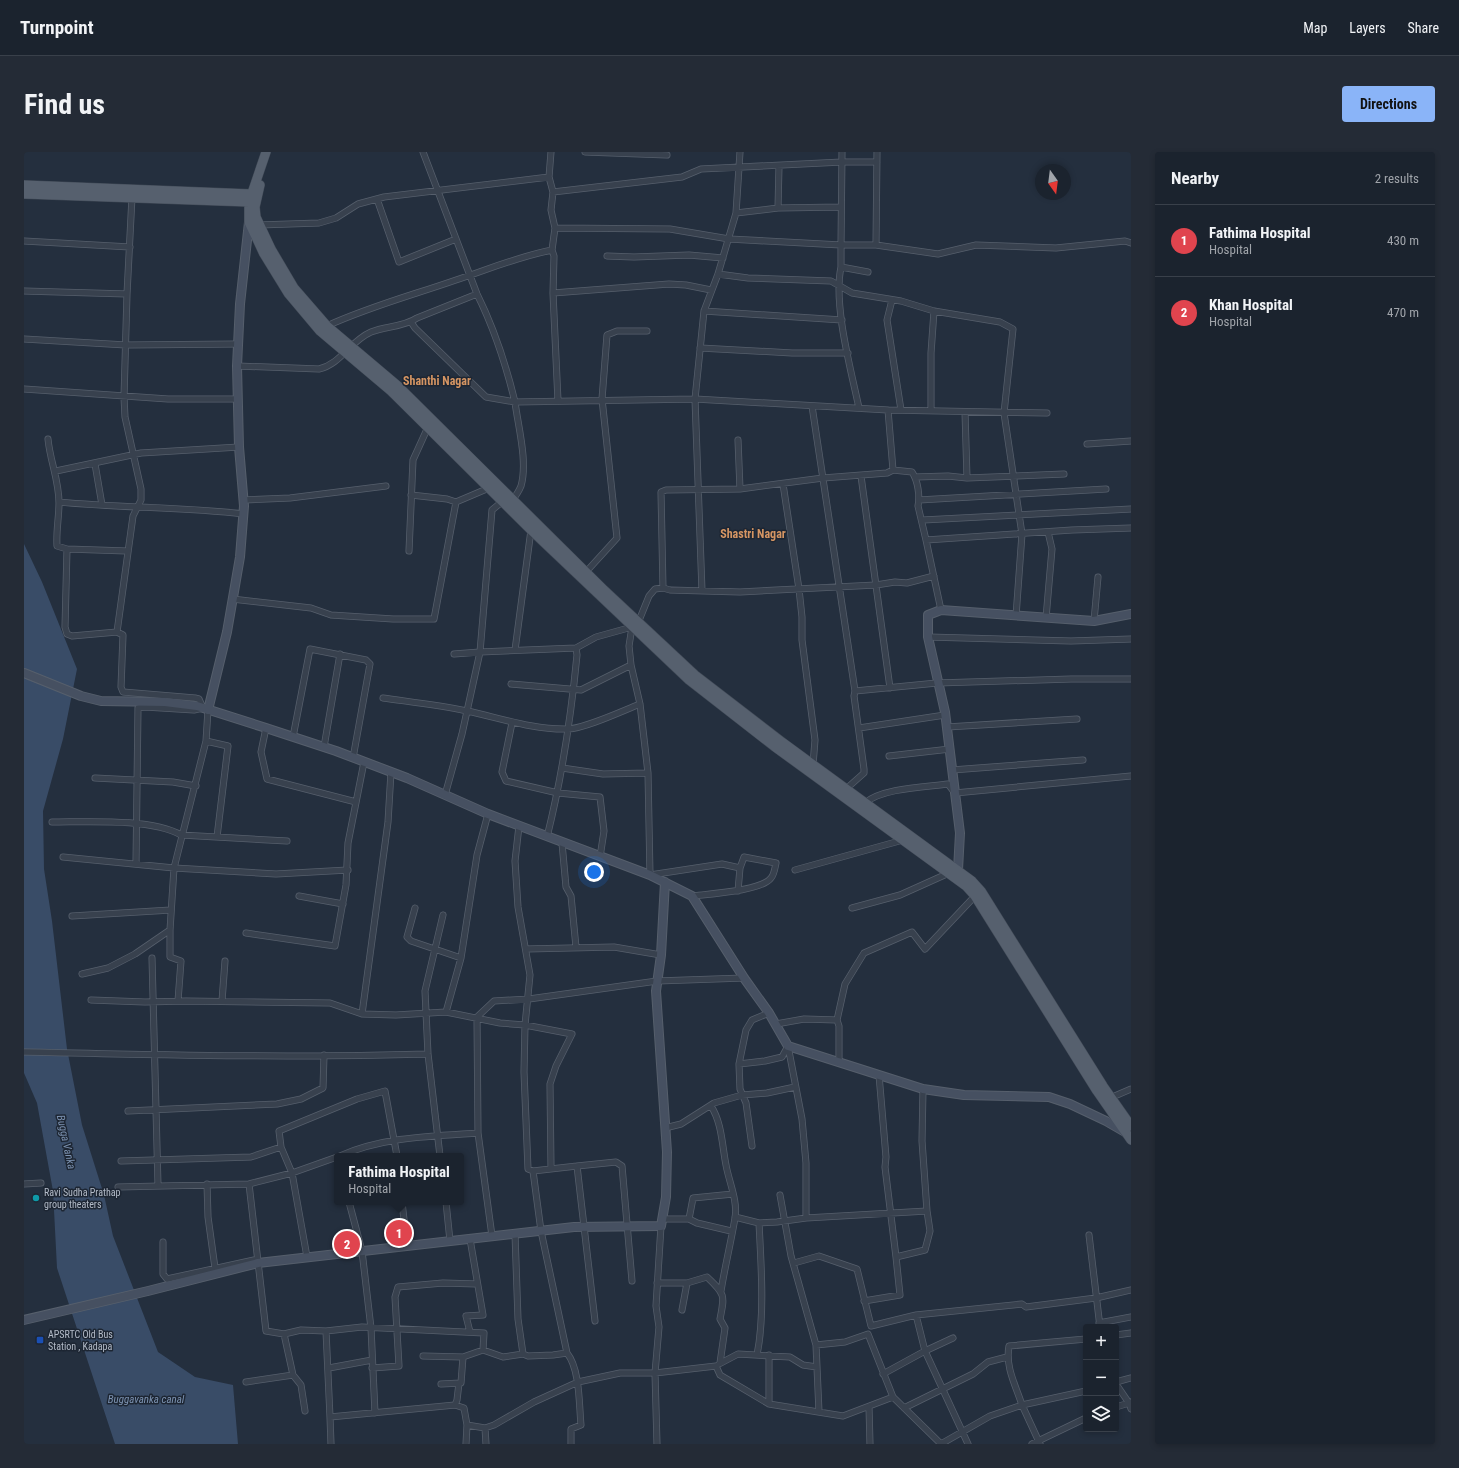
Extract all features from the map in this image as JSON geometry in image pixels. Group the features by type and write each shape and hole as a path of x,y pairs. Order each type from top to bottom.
{"main road":[{"path":"266,152 250,198 249,222 264,254 288,293 320,331 348,349 398,386 508,503 531,530 636,625 695,675 813,765 866,803 954,874 975,896 1129,1133"},
{"path":"266,152 255,207 256,217 271,249 294,288 327,326 348,349 489,488 586,572 689,680 776,747 903,840 954,874 972,881 982,891 1108,1100"},
{"path":"24,185 250,198"},
{"path":"24,194 250,198"}],"street":[{"path":"425,152 437,191 477,294 487,314 509,375 515,402 523,474 521,486 508,503 492,510 480,652 468,711 445,795"},
{"path":"552,152 549,177 553,192 551,210 555,228 552,250 554,256 553,293 558,401"},
{"path":"585,152 667,155"},
{"path":"702,591 695,399 704,311 718,274 736,213 740,152"},
{"path":"842,152 842,267 840,286 842,320 859,408"},
{"path":"876,245 877,152"},
{"path":"553,192 682,177 700,169 740,166 877,162"},
{"path":"778,208 779,166"},
{"path":"259,225 319,223 336,218 358,204 377,199 549,177"},
{"path":"117,632 133,516 141,500 141,489 133,455 124,397 132,197"},
{"path":"377,199 399,262 456,239"},
{"path":"736,213 778,208 841,208"},
{"path":"178,1001 181,961 170,957 170,930 174,868 181,835 196,786 206,741 205,709 227,632 240,557 244,514 239,447 237,366 243,273 249,222"},
{"path":"555,228 670,229 729,239 841,245 876,245 938,254 976,245 1056,248 1125,241 1131,243"},
{"path":"24,241 130,247"},
{"path":"327,326 350,315 470,276 523,256 552,250"},
{"path":"607,256 634,257 688,255 723,258"},
{"path":"842,267 868,272"},
{"path":"718,274 748,278 831,281 852,293 902,301 934,311 1000,322 1013,328 1004,413 1012,476 1020,514 1022,534 1016,616"},
{"path":"553,293 669,284 686,285 712,290"},
{"path":"24,291 127,294"},
{"path":"237,366 329,367 348,349 370,332 411,322 417,318 477,294"},
{"path":"892,300 887,320 901,410"},
{"path":"704,311 842,320"},
{"path":"931,411 931,353 934,311"},
{"path":"411,322 415,328 486,397 515,402 695,399 888,410 1047,413"},
{"path":"586,572 617,538 602,400 607,335 616,331 647,331"},
{"path":"24,339 126,345 238,344"},
{"path":"700,348 792,353 848,354"},
{"path":"24,389 124,397 168,399 238,399"},
{"path":"812,406 855,691 854,696 864,773 846,789"},
{"path":"888,410 893,470"},
{"path":"965,412 967,478"},
{"path":"409,551 414,460 428,427"},
{"path":"48,439 49,452 53,467 56,471 59,502 57,546 67,549 127,551"},
{"path":"738,440 740,490"},
{"path":"1087,444 1131,441"},
{"path":"56,471 133,455 239,447"},
{"path":"95,464 102,505"},
{"path":"664,588 661,492 666,490 740,490 823,478 887,473 893,470 912,472 915,477 919,500 918,506 923,520 941,610"},
{"path":"915,477 948,476 967,478 1064,474"},
{"path":"861,476 890,688"},
{"path":"783,484 802,617 802,640 815,740 813,765"},
{"path":"244,500 290,498 386,486"},
{"path":"411,495 447,499 456,502 489,488"},
{"path":"919,500 1106,489"},
{"path":"59,502 137,508 198,509 244,514"},
{"path":"232,599 311,608 331,614 393,619 434,619 456,502"},
{"path":"923,520 1131,508"},
{"path":"926,540 1072,530 1131,528"},
{"path":"515,650 531,530"},
{"path":"1046,618 1052,549 1048,532"},
{"path":"67,549 65,627 67,634 72,636 117,632 123,635 124,641 121,687 123,692 195,698 199,699 205,709"},
{"path":"650,875 648,773 640,704 631,665 630,646 636,625 648,596 655,589 664,588 670,590 740,592 876,585 895,582 907,583 934,576"},
{"path":"1094,621 1098,577"},
{"path":"852,908 900,895 954,874 960,833 945,714 928,636 928,614 941,610 1094,621 1131,614"},
{"path":"454,654 576,648 596,636 636,625"},
{"path":"928,636 1071,641 1131,639"},
{"path":"293,737 309,650 312,648 366,660 370,664 353,758"},
{"path":"547,837 558,793 569,729 574,690 577,655 576,648"},
{"path":"324,747 340,654"},
{"path":"511,684 582,690 631,665"},
{"path":"24,673 81,696 101,701 165,702 205,709 324,747 391,772 488,814 650,875 692,896 744,978 769,1013 788,1046 802,1119 806,1163 806,1218"},
{"path":"855,691 938,683 1071,679 1131,679"},
{"path":"383,698 468,711 512,723 569,729 601,720 640,704"},
{"path":"136,864 138,708 141,706 194,710 205,709"},
{"path":"859,728 945,714"},
{"path":"947,727 1078,719"},
{"path":"512,723 502,772 506,781 558,793 574,793 600,797 604,831 600,857"},
{"path":"266,728 261,752 267,779 356,802"},
{"path":"206,741 228,746 217,837"},
{"path":"890,756 950,749"},
{"path":"952,770 1083,760"},
{"path":"246,933 335,946 348,870 348,843 364,762"},
{"path":"562,768 603,774 648,773"},
{"path":"362,1014 388,822 391,772"},
{"path":"955,793 1131,776"},
{"path":"95,778 172,782 196,786"},
{"path":"866,803 872,797 884,794 948,784 955,793"},
{"path":"446,1012 461,958 477,855 488,814"},
{"path":"52,822 136,825 170,828 181,835 287,841"},
{"path":"519,826 514,861 518,907 530,975 529,999 525,1025 524,1072 528,1169 533,1171 616,1162 622,1166 632,1281"},
{"path":"795,870 903,840"},
{"path":"562,842 566,887 572,896 576,947"},
{"path":"64,857 174,868 276,874 348,870"},
{"path":"692,896 738,891 766,882 771,878 776,864 744,857 740,868 738,891"},
{"path":"650,875 722,864 740,868"},
{"path":"657,1444 655,1373 659,1326 656,1306 662,1223 666,1197 667,1152 657,981 661,955 665,882"},
{"path":"299,896 343,904"},
{"path":"840,1063 839,1026 837,1020 844,984 864,953 912,932 925,949 975,896"},
{"path":"415,908 407,937 410,941 461,958"},
{"path":"72,916 171,910"},
{"path":"440,1153 428,1054 425,991 443,915"},
{"path":"82,974 108,968 135,954 170,930"},
{"path":"526,949 614,947 661,955"},
{"path":"152,958 158,1185"},
{"path":"222,1001 224,961"},
{"path":"492,1236 478,1133 477,1017 494,1001 529,999 657,981 744,978"},
{"path":"91,1000 154,1002 222,1001 330,1003 362,1014 396,1015 446,1012 477,1017 500,1023 525,1025 572,1034 556,1066 550,1084 551,1168"},
{"path":"752,1146 746,1103 740,1088 739,1064 746,1030 752,1020 769,1013"},
{"path":"776,1024 804,1019 837,1020"},
{"path":"739,1064 765,1061 782,1057 788,1046"},
{"path":"788,1046 923,1089 964,1095 1049,1097 1070,1104 1129,1133"},
{"path":"24,1052 155,1055 428,1054"},
{"path":"128,1111 276,1104 301,1099 323,1088 324,1055"},
{"path":"864,1301 900,1295 885,1167 886,1157 879,1075"},
{"path":"665,1128 681,1124 714,1103 742,1095 767,1093 795,1087"},
{"path":"896,1257 925,1250 930,1231 927,1211 922,1141 923,1089"},
{"path":"1108,1100 1131,1089"},
{"path":"307,1257 292,1173 281,1148 279,1131 357,1099 385,1091 395,1141 396,1153"},
{"path":"711,1106 715,1112 722,1135 726,1165 733,1194 735,1217 731,1231 721,1290 724,1303 720,1319 725,1328 718,1364 720,1376 769,1404 843,1416 893,1397"},
{"path":"347,1153 358,1148 395,1141 438,1135 478,1133"},
{"path":"121,1161 251,1157 281,1148"},
{"path":"118,1187 249,1184 292,1173 334,1158"},
{"path":"577,1166 595,1321"},
{"path":"533,1171 542,1231 566,1353 570,1358 578,1382 581,1424 571,1429 571,1444"},
{"path":"24,1184 41,1183"},
{"path":"207,1184 208,1217 215,1268"},
{"path":"249,1184 266,1331 284,1334 301,1330 326,1331 362,1327 484,1333 483,1350"},
{"path":"689,1219 693,1198 733,1194"},
{"path":"780,1195 794,1263 816,1345 819,1412"},
{"path":"350,1205 362,1251 371,1328 375,1413"},
{"path":"402,1205 407,1246"},
{"path":"446,1205 450,1241"},
{"path":"735,1217 760,1223 806,1218 927,1211"},
{"path":"163,1242 163,1274 167,1279 215,1268 258,1261 585,1227 627,1227 689,1219 697,1223 731,1231"},
{"path":"757,1355 760,1338 760,1223"},
{"path":"515,1234 518,1319 523,1354"},
{"path":"1089,1235 1099,1324"},
{"path":"470,1239 483,1315 466,1316 470,1332"},
{"path":"794,1263 819,1256 857,1269 871,1326 868,1334 893,1397 941,1444 962,1430 990,1416 1022,1405 1083,1392"},
{"path":"24,1320 148,1291 258,1261"},
{"path":"658,1282 687,1283 707,1278 721,1290"},
{"path":"682,1310 687,1283"},
{"path":"372,1368 399,1366 395,1297 398,1287 411,1284 477,1284"},
{"path":"871,1326 916,1315 1022,1304 1026,1307 1096,1298 1131,1290"},
{"path":"916,1315 924,1351 968,1444"},
{"path":"1103,1324 1131,1317"},
{"path":"326,1331 329,1368 328,1387 331,1444"},
{"path":"1119,1335 1131,1333"},
{"path":"284,1334 293,1375 301,1385 305,1411"},
{"path":"816,1345 845,1342 868,1334"},
{"path":"883,1374 924,1351 953,1338"},
{"path":"1039,1442 1013,1383 1007,1357 1009,1346 1083,1339"},
{"path":"423,1356 463,1357 483,1350 503,1357 523,1354 528,1356 553,1356 566,1353"},
{"path":"466,1425 485,1428 498,1424 534,1402 578,1382 620,1373 655,1373 718,1364 738,1354 790,1356 803,1365 817,1367"},
{"path":"769,1355 769,1404"},
{"path":"455,1405 458,1400 459,1383 461,1383 463,1357"},
{"path":"904,1408 973,1374 988,1362 1007,1357"},
{"path":"329,1368 372,1360"},
{"path":"246,1382 293,1375"},
{"path":"1119,1382 1131,1378"},
{"path":"441,1384 459,1383"},
{"path":"1119,1387 1130,1402 1131,1409"},
{"path":"1119,1406 1130,1402"},
{"path":"330,1417 455,1405 464,1408 466,1444"},
{"path":"869,1407 870,1444"},
{"path":"1032,1444 1039,1442 1083,1420"},
{"path":"485,1428 486,1444"}],"water":[{"name":"Buggavanka canal","path":"24,544 42,582 77,669 63,739 43,811 44,869 52,921 67,1049 82,1125 104,1195 113,1236 158,1352 195,1377 233,1385 238,1444 115,1444 57,1268 53,1191 37,1103 24,1073"}],"place":[{"name":"Ravi Sudha Prathap group theaters","path":"36,1198"},
{"name":"Fathima Hospital","path":"399,1233"},
{"name":"Khan Hospital","path":"347,1244"},
{"name":"APSRTC Old Bus Station , Kadapa","path":"40,1340"}],"district":[{"name":"Shanthi Nagar","path":"437,381"},
{"name":"Shastri Nagar","path":"753,534"}],"water label":[{"name":"Bugga Vanka","path":"66,1142"}]}
